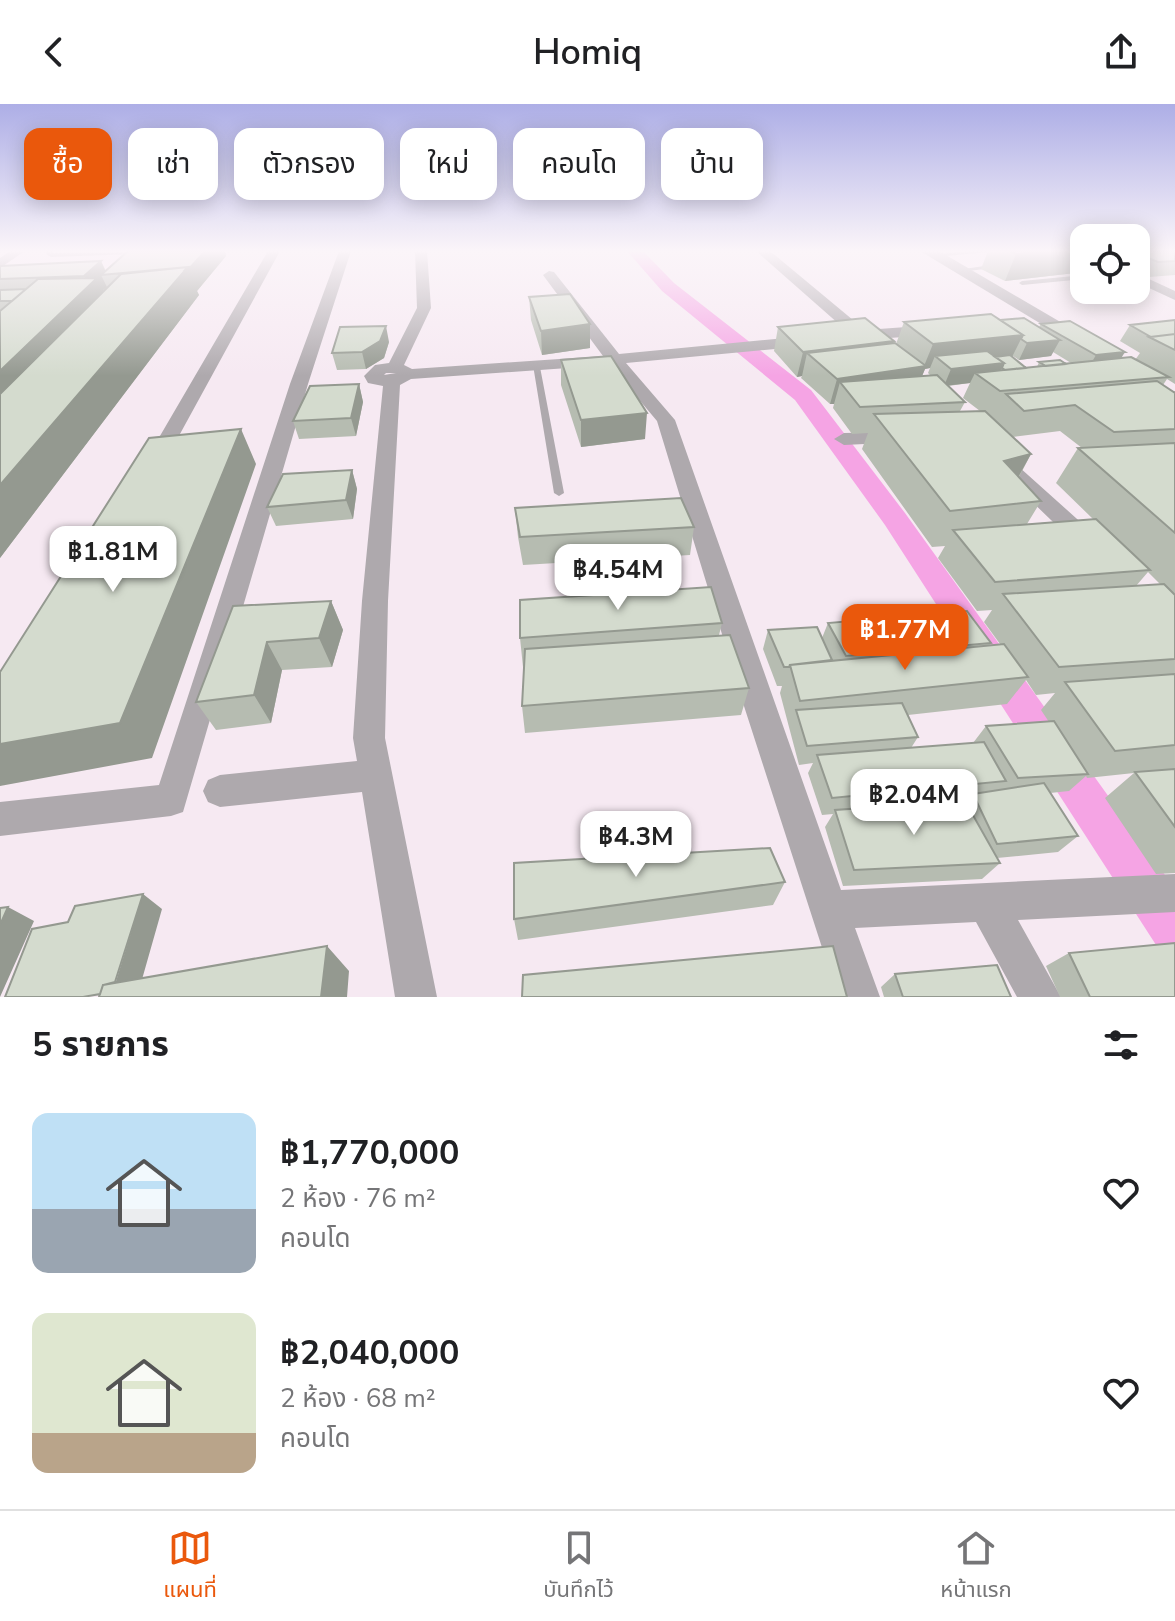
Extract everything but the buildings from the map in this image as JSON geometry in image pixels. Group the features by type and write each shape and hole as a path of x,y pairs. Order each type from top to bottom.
{"street":[{"path":"146,478 251,293"},
{"path":"0,819 171,800 299,384 331,293"},
{"path":"416,997 369,738 375,601 398,374 424,308 425,293"},
{"path":"563,293 666,420 859,997"},
{"path":"811,293 885,356"},
{"path":"999,293 1100,351"},
{"path":"1019,324 1050,322"},
{"path":"398,374 536,367 956,328"},
{"path":"844,439 916,437"},
{"path":"984,446 1108,560"},
{"path":"220,791 375,775"},
{"path":"829,910 1158,894"},
{"path":"986,902 1040,997"}],"lane":[{"path":"536,367 559,493"}],"waterway":[{"path":"675,293 803,395 895,519 1175,931"}]}
